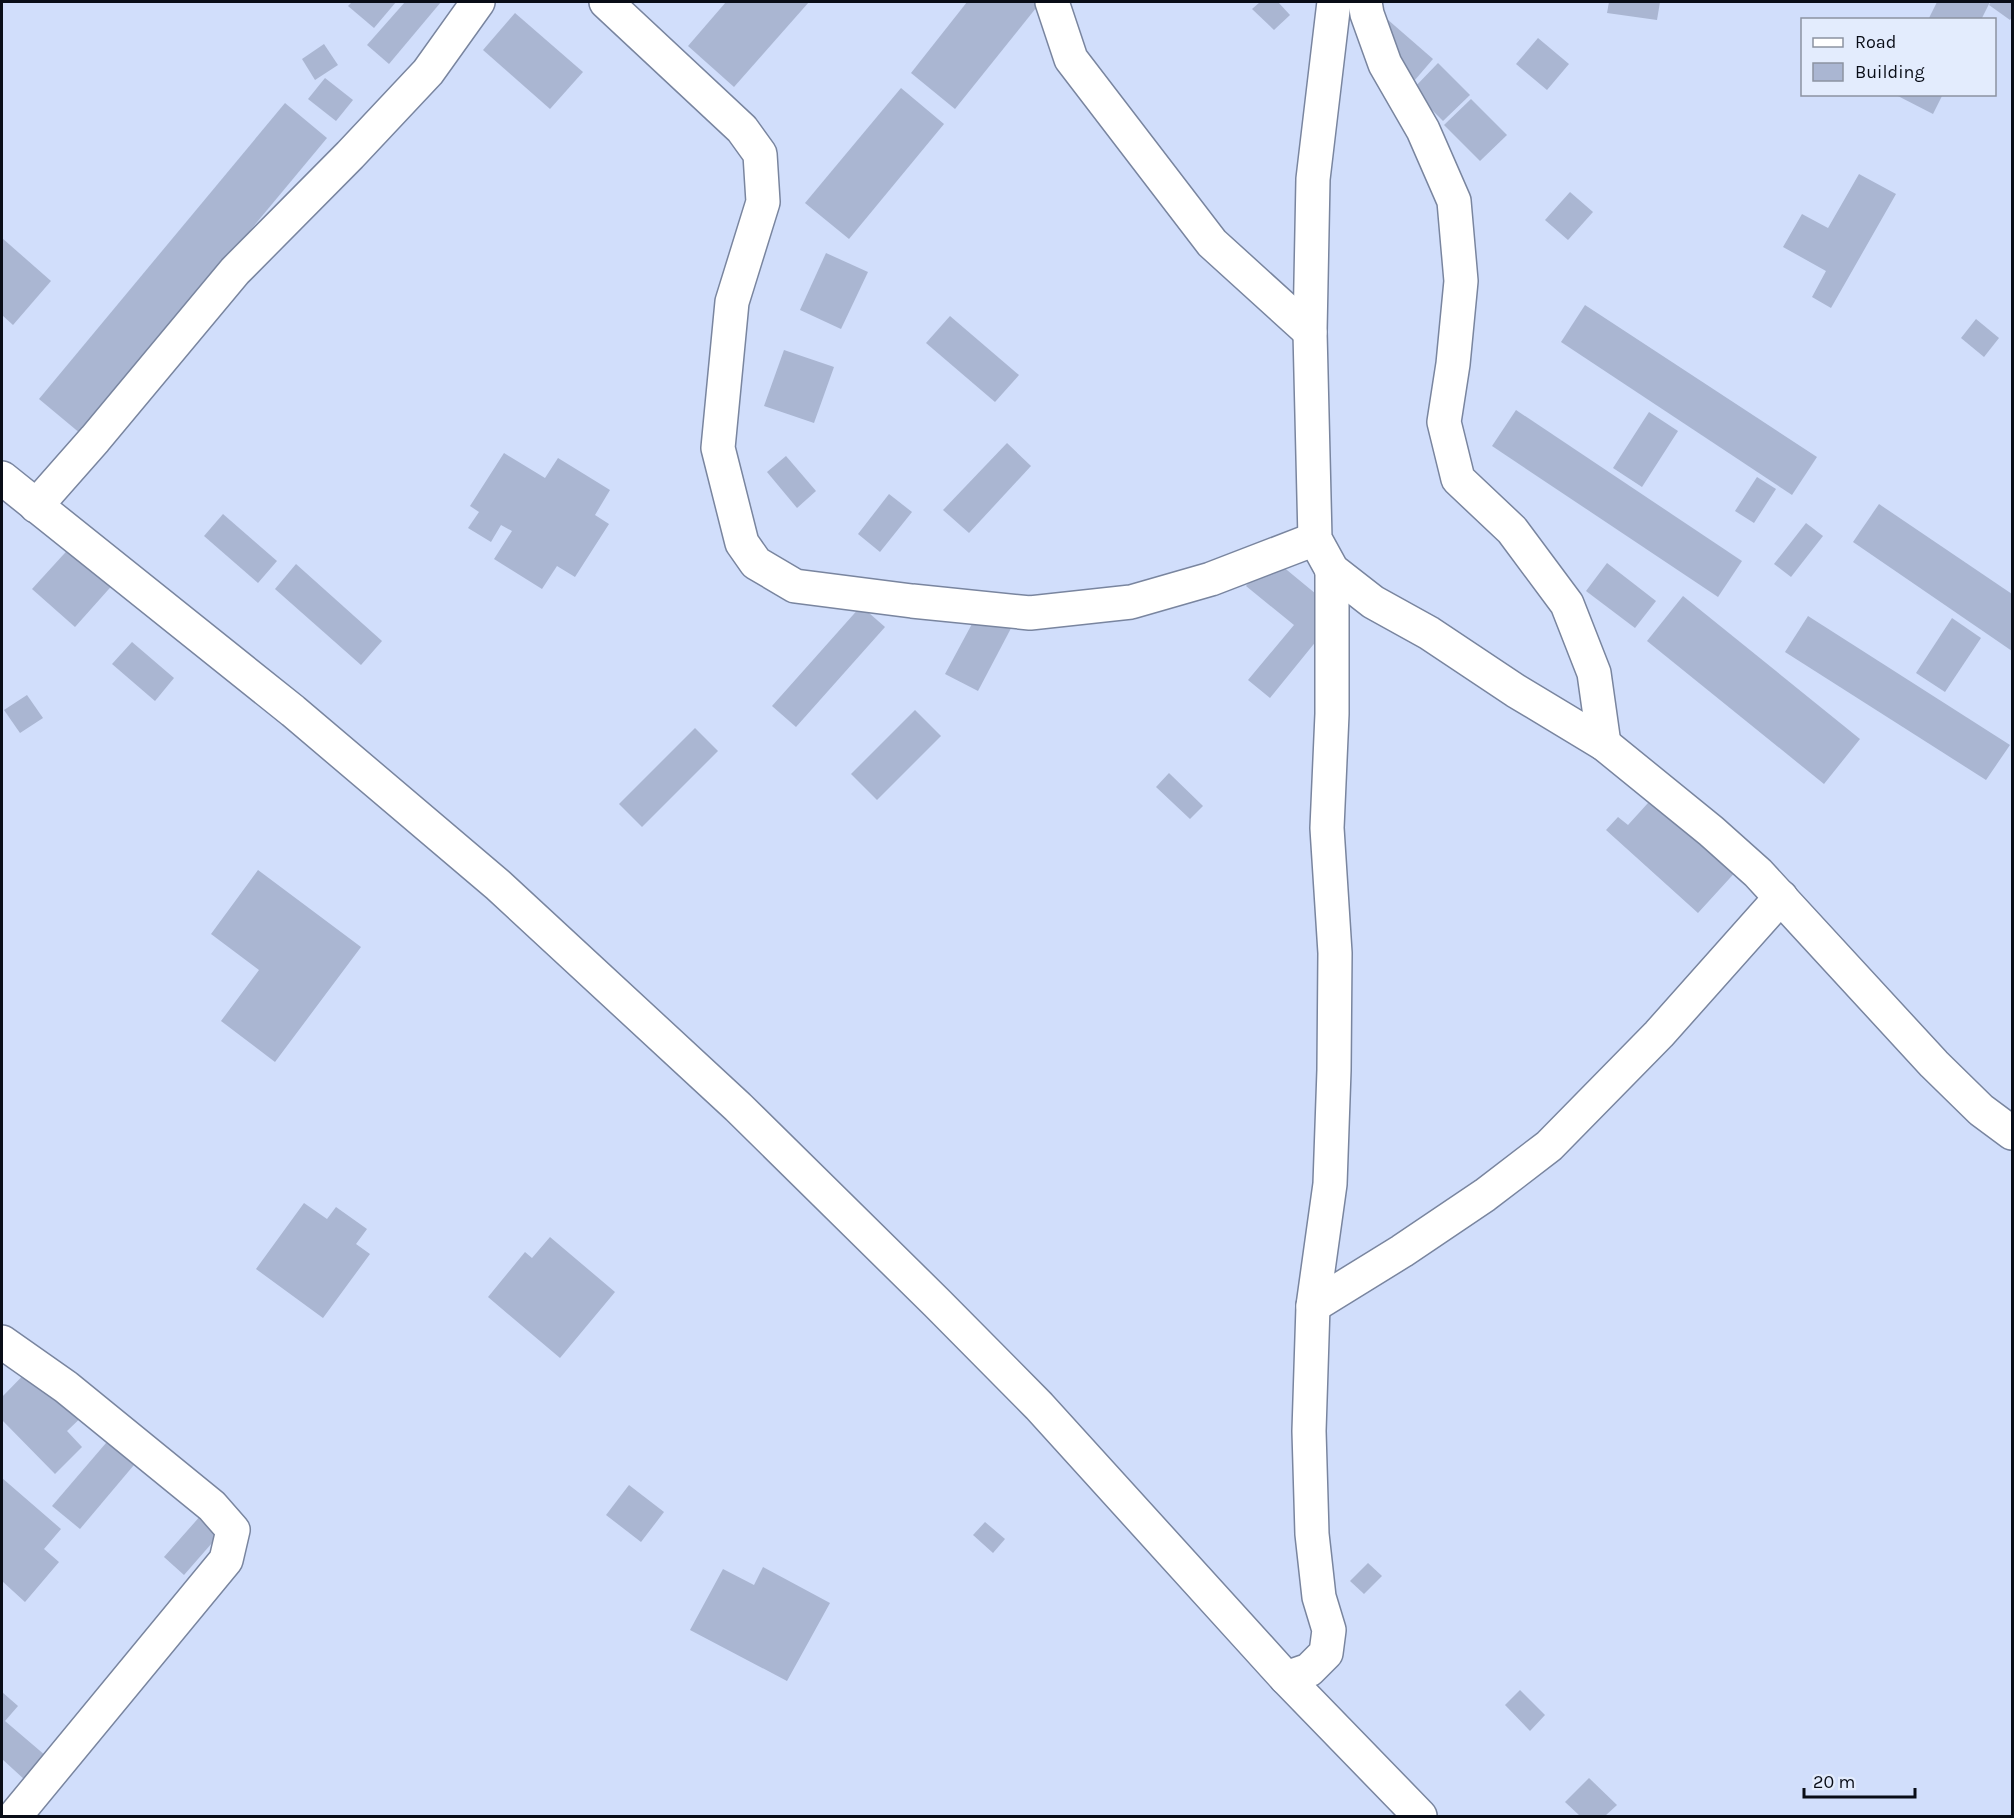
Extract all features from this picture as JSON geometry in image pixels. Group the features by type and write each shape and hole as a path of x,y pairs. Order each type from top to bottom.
{"street":[{"path":"36,506 95,440 235,272 428,72 478,2"},
{"path":"606,2 742,129 760,154 763,202 732,302 718,448 742,543 756,563 795,586 1030,613 1131,602 1211,579 1315,539"},
{"path":"1052,2 1071,59 1190,216 1212,243 1310,332"},
{"path":"1334,2 1313,179 1310,332 1315,539 1332,570 1373,602 1429,633 1516,691 1604,744 1711,831 1781,897 1934,1064 1981,1110 2013,1133"},
{"path":"1365,2 1385,64 1423,130 1454,201 1461,281 1453,364 1444,422 1458,479 1512,530 1567,604 1594,673 1604,744"},
{"path":"2,478 293,711 489,878 738,1107 1039,1406 1286,1678 1420,1816"},
{"path":"1286,1678 1309,1670 1326,1653 1329,1630 1319,1597 1312,1534 1309,1431 1313,1305 1330,1184 1334,1070 1335,953 1328,828 1332,714 1332,570"},
{"path":"1313,1305 1402,1251 1485,1195 1549,1146 1659,1034 1781,897"},
{"path":"2,1342 66,1387 212,1506 233,1530 226,1560 15,1816"}],"building":[{"path":"352,2 396,2 374,28 348,6"},
{"path":"405,2 441,2 389,64 367,45"},
{"path":"726,2 809,2 734,87 688,46"},
{"path":"967,2 1040,3 955,109 911,73"},
{"path":"1260,2 1278,2 1290,15 1274,30 1252,9"},
{"path":"1609,2 1660,2 1657,20 1607,13"},
{"path":"1937,2 1990,2 1982,18 1929,18"},
{"path":"1991,2 2012,2 2010,20 1989,5"},
{"path":"515,13 583,72 550,109 483,50"},
{"path":"1387,19 1433,59 1408,88 1362,47"},
{"path":"1538,38 1569,64 1547,90 1516,64"},
{"path":"324,44 338,65 315,80 302,59"},
{"path":"1438,63 1470,95 1443,121 1412,90"},
{"path":"325,78 353,100 336,121 308,99"},
{"path":"901,88 944,124 849,239 805,203"},
{"path":"1898,96 1942,96 1933,114"},
{"path":"1471,99 1507,135 1480,161 1444,125"},
{"path":"285,103 327,138 81,434 39,399"},
{"path":"1859,174 1896,194 1831,308 1812,297 1826,271 1783,247 1802,214 1828,228"},
{"path":"1570,192 1593,212 1568,240 1545,220"},
{"path":"2,238 51,281 13,325 2,315"},
{"path":"826,253 868,272 841,329 800,310"},
{"path":"1585,305 1817,457 1792,495 1561,342"},
{"path":"950,316 1019,375 995,402 926,343"},
{"path":"1976,319 1999,338 1984,357 1961,338"},
{"path":"784,350 834,367 814,423 764,406"},
{"path":"1516,410 1742,561 1718,597 1492,446"},
{"path":"1649,412 1678,431 1642,487 1613,468"},
{"path":"1007,443 1031,466 969,533 943,510"},
{"path":"504,453 545,478 558,458 610,490 595,515 609,524 575,577 557,566 542,589 494,559 512,531 501,525 491,542 468,528 479,512 470,506"},
{"path":"786,456 816,491 797,508 767,472"},
{"path":"1757,477 1776,489 1754,523 1735,511"},
{"path":"889,494 912,512 880,552 858,534"},
{"path":"1879,504 2012,594 2012,651 1853,542"},
{"path":"223,514 277,561 258,583 204,536"},
{"path":"1806,523 1823,536 1791,577 1774,564"},
{"path":"74,543 116,581 75,627 32,589"},
{"path":"1270,556 1339,613 1270,698 1248,680 1294,625 1246,586"},
{"path":"1607,563 1656,601 1635,628 1586,591"},
{"path":"296,564 382,641 361,665 275,589"},
{"path":"987,596 1019,613 978,691 945,674"},
{"path":"1683,596 1860,739 1824,784 1647,641"},
{"path":"861,606 885,627 796,727 772,706"},
{"path":"1808,616 2010,745 1986,780 1785,652"},
{"path":"1952,618 1981,638 1945,692 1916,673"},
{"path":"132,642 174,678 155,701 112,664"},
{"path":"27,695 43,718 20,733 4,710"},
{"path":"915,710 941,736 877,800 851,774"},
{"path":"695,728 718,751 642,827 619,804"},
{"path":"1169,773 1203,806 1190,819 1156,787"},
{"path":"1668,781 1750,856 1698,913 1606,830 1618,817 1628,825"},
{"path":"258,870 361,947 275,1062 221,1021 259,970 211,934"},
{"path":"304,1203 327,1219 336,1207 367,1229 356,1244 370,1254 323,1318 256,1269"},
{"path":"550,1237 615,1292 560,1358 488,1297 525,1252 532,1258"},
{"path":"41,1357 92,1407 67,1431 82,1447 55,1474 2,1420 2,1397"},
{"path":"112,1436 139,1459 80,1529 52,1506"},
{"path":"172,1451 240,1511 184,1575 164,1557 202,1514 154,1472"},
{"path":"2,1478 61,1529 44,1549 59,1562 25,1602 2,1581"},
{"path":"629,1485 664,1512 641,1542 606,1515"},
{"path":"985,1522 1005,1539 993,1553 973,1535"},
{"path":"1368,1563 1382,1576 1364,1594 1350,1581"},
{"path":"763,1567 830,1603 787,1681 690,1630 723,1569 754,1585"},
{"path":"1520,1690 1545,1715 1530,1731 1505,1705"},
{"path":"2,1692 18,1706 5,1721 46,1756 25,1780 2,1759"},
{"path":"1589,1778 1617,1805 1605,1816 1580,1816 1565,1802"}]}
